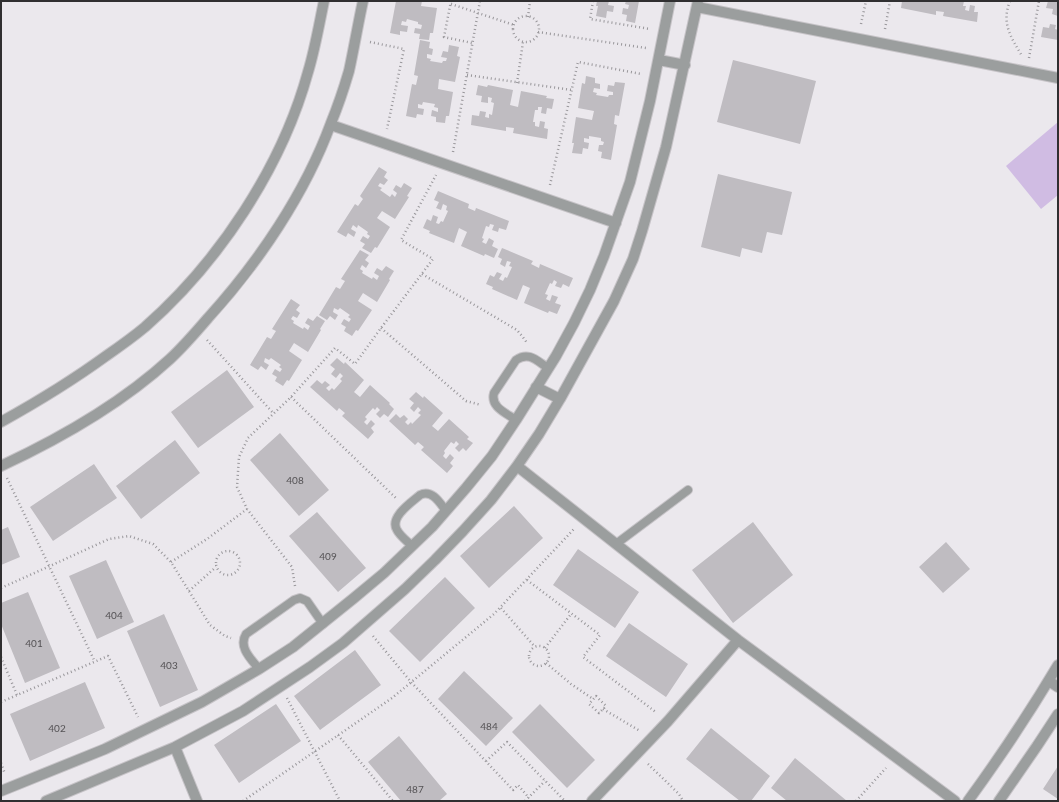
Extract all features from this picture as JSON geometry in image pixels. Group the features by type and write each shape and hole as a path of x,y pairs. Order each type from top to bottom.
{"street":[{"path":"1,422 57,389 132,337 188,285 207,262 246,208 282,144 308,72 324,1"},
{"path":"1,466 72,429 106,408 139,384 170,359 198,330 238,284 273,235 313,166 331,125 348,72 363,1"},
{"path":"1,791 105,749 202,702 259,669 293,647 354,598 412,546 466,488 492,456 516,420 574,323 590,290 616,223 634,168 656,76 670,1"},
{"path":"46,801 175,747 243,711 281,687 343,643 405,589 440,556 491,500 539,434 560,399 614,301 633,259 666,147 698,4 858,39 1030,69 1058,78"},
{"path":"660,55 685,65"},
{"path":"331,125 616,223"},
{"path":"536,387 560,399"},
{"path":"517,466 738,640 955,801"},
{"path":"592,801 652,739 738,640"},
{"path":"968,801 991,769 1058,665"},
{"path":"1049,681 1058,687"},
{"path":"999,801 1058,714"},
{"path":"175,747 197,801"}],"lane":[{"path":"516,420 496,406 493,397 494,392 516,360 524,356 532,357 548,368"},
{"path":"616,544 688,490"},
{"path":"412,546 397,530 395,522 396,518 423,493 433,496 446,511"},
{"path":"259,669 244,648 243,641 246,634 294,600 300,598 307,601 323,624"}],"path":[{"path":"294,600 296,583 292,566 247,509 238,487 239,457 248,438 291,397 335,348 355,364 433,259 401,240 446,165 467,76 480,1"},
{"path":"528,17 530,1"},
{"path":"593,1 590,19 665,31"},
{"path":"858,39 866,1"},
{"path":"882,43 890,1"},
{"path":"1010,1 1007,7 1007,27 1010,36 1030,69"},
{"path":"1030,69 1039,1"},
{"path":"472,43 444,37 451,3 514,26"},
{"path":"528,17 535,20 538,32 536,37 532,40 523,42 514,34 513,30 519,18 528,17"},
{"path":"538,32 660,55"},
{"path":"356,38 404,49 384,144"},
{"path":"517,83 523,42"},
{"path":"547,199 578,62 656,76"},
{"path":"467,76 572,90"},
{"path":"422,274 517,330 527,342 532,357"},
{"path":"381,328 466,401 475,404 496,406"},
{"path":"198,330 274,414"},
{"path":"291,397 406,508"},
{"path":"1,466 95,662"},
{"path":"171,562 207,539 247,509"},
{"path":"243,801 392,698 494,614 584,518"},
{"path":"1,588 109,539 128,536 153,544 171,562 210,625 225,636 243,641"},
{"path":"189,591 216,567 217,557 221,553 226,551 231,552 236,554 239,559 240,564 238,569 229,575 224,575 219,572 216,567"},
{"path":"526,580 600,635 583,657 668,721"},
{"path":"501,608 535,647"},
{"path":"545,648 571,614"},
{"path":"364,625 411,682 513,790 518,785 529,798"},
{"path":"542,646 545,648 548,651 549,660 543,666 534,665 529,658 531,650 535,647 542,646"},
{"path":"1,702 108,656 145,730"},
{"path":"1,657 16,696"},
{"path":"546,663 571,684 593,699"},
{"path":"281,687 340,801"},
{"path":"596,696 606,706 603,709 599,713 589,704 596,696"},
{"path":"603,709 652,739"},
{"path":"338,735 393,801"},
{"path":"486,761 507,742 565,801"},
{"path":"638,754 679,794 683,801"},
{"path":"856,801 895,757"},
{"path":"526,801 545,781"}],"shaded area":[{"path":"1058,122 1058,195 1041,209 1006,166"}],"building":[{"path":"396,1 422,1 421,6 437,8 433,33 430,33 429,40 419,39 420,34 414,33 415,28 421,29 422,25 418,24 418,22 407,19 406,22 402,21 401,25 408,26 407,32 400,31 400,35 390,33"},
{"path":"597,1 609,1 608,5 614,6 613,12 607,11 606,18 596,16 598,6 596,6"},
{"path":"626,1 639,1 635,23 626,21 627,15 622,14 623,8 628,9 629,5 625,4"},
{"path":"902,1 964,1 963,6 966,6 965,10 969,11 970,5 975,6 974,12 978,12 977,22 943,16 944,12 936,11 936,15 901,8"},
{"path":"1048,1 1058,1 1058,16 1052,14 1053,9 1046,8"},
{"path":"1050,24 1056,25 1055,29 1058,30 1058,40 1041,37 1043,27 1049,28"},
{"path":"420,40 430,42 429,48 433,49 432,55 427,54 427,58 431,59 430,61 442,63 443,61 446,61 447,58 441,57 443,51 448,52 449,45 459,47 457,56 460,57 455,82 439,79 438,89 453,92 449,116 446,116 445,123 436,122 436,117 431,116 432,110 438,112 438,108 434,107 435,104 423,102 422,105 418,104 418,108 424,109 423,115 417,114 416,118 406,116 412,84 416,85 418,76 414,75"},
{"path":"733,60 816,81 800,144 717,122"},
{"path":"586,76 595,78 595,83 600,84 600,89 594,88 593,92 597,93 596,95 608,97 609,95 613,95 613,92 607,91 608,85 614,86 615,82 625,83 619,116 615,115 614,124 617,125 611,160 601,158 602,152 598,151 599,145 603,145 604,142 601,141 601,138 589,136 589,139 584,138 584,142 589,143 588,149 583,148 582,154 572,153 576,117 592,120 594,111 578,108 582,83 585,84"},
{"path":"478,85 487,87 488,85 513,90 510,105 518,107 521,91 547,96 546,98 554,99 552,109 547,108 546,114 541,113 542,107 538,107 538,110 535,110 533,122 535,122 535,126 539,127 540,121 545,122 544,128 548,129 547,139 513,133 514,128 506,127 506,131 471,125 472,115 479,116 480,111 486,112 485,117 489,118 489,114 492,115 494,103 491,102 492,98 488,97 488,103 481,102 482,96 476,95"},
{"path":"379,167 387,172 384,177 388,180 384,185 380,183 378,186 382,188 380,190 390,197 392,194 395,197 397,193 393,190 396,185 401,188 404,183 412,188 407,196 409,197 395,219 382,211 377,218 390,227 377,248 375,247 371,253 362,248 365,244 360,241 363,236 368,239 370,236 367,234 368,232 358,225 357,228 353,225 351,229 356,232 354,237 348,233 346,237 337,232 355,204 358,206 363,199 360,196"},
{"path":"718,174 792,192 782,235 767,232 762,253 742,248 740,257 701,247"},
{"path":"438,191 469,204 468,208 475,211 476,208 509,221 506,230 499,228 498,232 492,230 494,225 490,224 489,227 486,226 482,238 484,239 482,242 486,244 489,238 494,241 492,246 498,249 494,258 485,254 484,256 461,246 467,232 459,228 454,243 429,233 430,231 423,228 427,219 431,221 433,215 438,217 436,223 439,224 441,221 443,222 448,211 446,210 447,206 443,204 441,210 436,208 439,202 434,200"},
{"path":"502,248 533,261 531,264 539,268 540,264 573,278 569,287 563,284 561,288 555,286 557,282 554,280 552,284 550,283 545,294 548,295 546,299 550,301 552,295 558,297 555,303 561,305 557,314 549,311 548,313 524,303 530,288 523,285 517,300 492,289 493,287 486,284 490,275 494,277 497,272 502,274 499,279 503,281 505,277 507,278 512,267 509,266 511,262 507,261 505,267 500,264 502,259 498,257"},
{"path":"360,250 369,255 365,260 369,263 366,268 362,265 360,269 363,271 362,273 372,279 373,277 377,280 379,276 374,273 377,268 382,271 386,266 394,271 377,302 363,293 358,301 372,310 358,331 356,330 352,336 344,331 346,327 341,324 344,319 349,322 351,319 348,317 350,315 340,308 338,310 334,308 333,312 338,315 335,320 330,316 327,320 319,315 336,287 340,289 345,281 341,279"},
{"path":"291,299 300,305 296,310 300,313 297,318 293,316 291,319 294,321 293,323 303,329 304,327 308,330 310,326 305,323 308,318 313,321 317,316 325,321 308,352 294,343 289,351 302,360 289,381 287,380 283,386 275,381 277,377 272,374 275,369 280,372 282,369 279,367 281,365 271,358 269,360 265,358 264,362 269,365 266,370 261,366 258,370 250,365 267,337 271,339 276,331 272,329"},
{"path":"337,358 344,364 345,362 364,380 354,392 360,397 370,385 390,403 389,404 394,409 388,417 384,414 380,418 376,414 380,410 377,407 375,410 373,408 365,417 367,419 364,422 367,425 371,420 375,424 371,428 374,432 368,439 342,416 345,413 339,408 337,411 310,387 317,380 322,384 325,381 330,385 326,388 329,391 332,388 334,390 342,381 340,379 343,376 340,373 336,378 331,374 335,369 330,365"},
{"path":"227,370 254,407 198,448 171,412"},
{"path":"416,392 423,398 424,396 443,413 432,426 438,431 449,419 469,437 467,439 473,443 466,451 463,448 459,452 455,448 459,444 456,441 454,444 451,442 444,451 445,453 443,456 446,459 450,454 454,458 450,463 453,466 447,473 421,450 424,447 418,442 415,445 389,421 396,414 400,418 404,415 408,419 405,422 408,425 411,422 412,424 421,415 418,413 421,410 418,407 414,412 410,408 414,403 409,399"},
{"path":"280,433 329,490 299,516 250,460"},
{"path":"175,440 200,473 141,519 116,486"},
{"path":"94,464 117,498 53,541 30,507"},
{"path":"514,506 543,538 489,588 460,556"},
{"path":"317,512 366,568 338,592 289,536"},
{"path":"753,522 793,575 733,623 692,570"},
{"path":"8,527 20,557 1,565 1,530"},
{"path":"946,542 970,569 943,593 919,567"},
{"path":"578,549 639,592 615,628 553,585"},
{"path":"106,560 134,622 97,639 69,576"},
{"path":"445,577 475,608 420,662 389,631"},
{"path":"28,592 60,668 25,683 1,624 1,603"},
{"path":"164,614 198,690 160,707 127,631"},
{"path":"629,623 688,664 666,697 606,656"},
{"path":"355,650 381,685 320,730 294,696"},
{"path":"464,671 513,718 486,746 438,699"},
{"path":"85,682 105,728 30,761 10,714"},
{"path":"276,704 301,741 239,783 214,745"},
{"path":"540,704 595,760 567,788 512,732"},
{"path":"711,728 770,776 751,801 740,801 686,759"},
{"path":"399,736 447,794 439,801 401,801 368,762"},
{"path":"795,758 847,801 787,801 771,788"},
{"path":"1058,766 1058,799 1043,789"}]}
